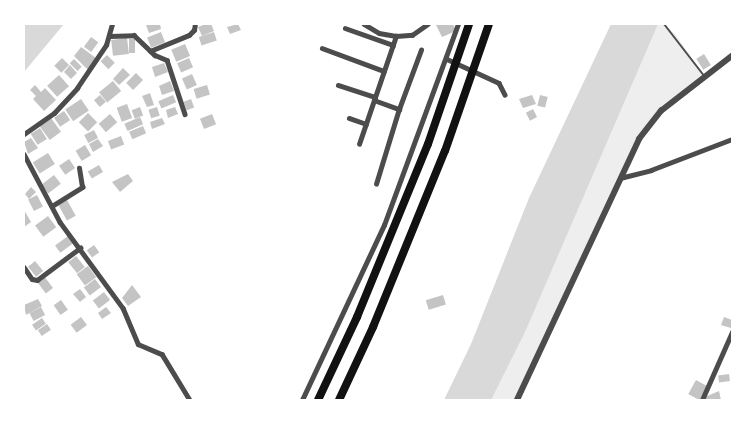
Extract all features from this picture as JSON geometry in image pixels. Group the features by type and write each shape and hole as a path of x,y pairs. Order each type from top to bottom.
{"highway":[{"path":"318,400 357,317 428,144 470,24"},
{"path":"339,400 373,327 446,151 489,24"}],"street":[{"path":"24,134 65,102 94,67 110,36 112,24"},
{"path":"150,51 189,34 194,30 194,24"},
{"path":"364,24 379,33 396,36 412,35 428,24"},
{"path":"302,400 384,225 448,59 458,24"},
{"path":"346,28 393,45"},
{"path":"110,36 134,34 150,51 170,66 185,114"},
{"path":"359,144 396,36"},
{"path":"322,48 384,71"},
{"path":"376,184 399,109 421,50"},
{"path":"517,400 634,147 657,114 732,56"},
{"path":"448,59 499,83 505,95"},
{"path":"338,85 399,109"},
{"path":"349,118 366,124"},
{"path":"620,178 651,170 732,139"},
{"path":"24,154 52,206 123,308 138,344 162,354 190,400"},
{"path":"52,206 82,187 79,168"},
{"path":"24,267 32,279 38,280 80,248"},
{"path":"702,400 732,332"}],"lane":[{"path":"664,24 705,77"}],"shaded area":[{"path":"24,24 64,24 24,72"},
{"path":"611,24 658,24 525,332 491,400 444,400 471,344 529,198"},
{"path":"658,24 664,24 675,34 705,77 657,114 634,147 515,400 490,400"}],"building":[{"path":"160,24 161,29 149,33 146,25"},
{"path":"211,24 214,31 202,36 198,27"},
{"path":"238,24 241,30 230,34 227,27"},
{"path":"453,24 456,31 442,37 436,25"},
{"path":"161,32 165,42 151,48 147,38"},
{"path":"214,32 217,41 202,46 199,37"},
{"path":"91,37 98,42 91,52 84,47"},
{"path":"127,38 129,54 113,56 111,40"},
{"path":"129,39 135,39 135,53 129,53"},
{"path":"185,44 190,56 176,62 171,50"},
{"path":"81,47 96,58 88,70 74,56"},
{"path":"704,54 711,65 703,70 696,59"},
{"path":"107,55 115,63 108,69 101,61"},
{"path":"62,58 69,65 61,73 54,66"},
{"path":"189,58 193,67 181,72 177,63"},
{"path":"74,59 82,67 78,71 70,63"},
{"path":"164,63 168,72 155,77 152,67"},
{"path":"70,65 77,73 71,79 64,72"},
{"path":"123,68 130,75 119,85 113,79"},
{"path":"136,73 143,80 133,90 126,83"},
{"path":"192,74 197,85 187,89 182,78"},
{"path":"59,75 69,86 57,97 47,86"},
{"path":"113,81 121,91 107,102 99,92"},
{"path":"170,81 174,91 162,95 159,86"},
{"path":"35,85 41,92 45,88 56,100 44,111 33,99 36,96 30,90"},
{"path":"207,85 210,95 197,99 194,89"},
{"path":"150,93 154,105 147,107 142,96"},
{"path":"100,95 106,102 100,107 94,100"},
{"path":"173,95 176,102 161,109 158,101"},
{"path":"532,95 536,104 523,108 519,99"},
{"path":"540,95 548,97 545,108 537,106"},
{"path":"81,99 89,111 73,121 65,110"},
{"path":"191,99 194,107 187,110 184,102"},
{"path":"127,104 132,118 122,122 117,108"},
{"path":"140,107 143,115 135,119 132,110"},
{"path":"157,107 160,116 151,118 148,110"},
{"path":"175,107 178,114 168,118 166,110"},
{"path":"533,109 537,117 530,121 526,113"},
{"path":"64,111 70,120 60,127 54,118"},
{"path":"88,113 97,122 88,131 79,122"},
{"path":"110,114 117,122 106,132 99,124"},
{"path":"212,114 216,124 204,129 200,119"},
{"path":"140,117 143,124 127,131 124,124"},
{"path":"51,118 61,132 50,140 40,126"},
{"path":"162,118 165,124 152,129 150,122"},
{"path":"143,126 146,133 132,139 129,132"},
{"path":"40,128 47,139 38,145 31,134"},
{"path":"94,130 98,138 88,143 84,135"},
{"path":"121,136 124,144 111,149 108,141"},
{"path":"31,138 38,148 28,154 24,142"},
{"path":"98,139 103,146 93,152 89,144"},
{"path":"85,145 91,155 82,161 76,151"},
{"path":"48,153 55,164 40,174 33,163"},
{"path":"69,159 75,168 65,175 59,166"},
{"path":"99,165 103,172 92,178 88,172"},
{"path":"128,174 133,181 120,192 112,182"},
{"path":"54,175 61,184 48,194 41,185"},
{"path":"31,187 36,192 29,199 25,194"},
{"path":"37,195 43,207 34,211 28,200"},
{"path":"67,200 76,216 67,221 58,205"},
{"path":"24,210 31,222 24,227"},
{"path":"48,216 56,227 43,237 35,225"},
{"path":"68,236 73,243 60,253 55,245"},
{"path":"94,245 99,252 92,258 87,250"},
{"path":"76,256 85,267 77,273 68,262"},
{"path":"35,261 43,271 36,277 28,267"},
{"path":"88,266 96,277 85,286 77,274"},
{"path":"44,276 53,288 46,293 37,281"},
{"path":"95,279 101,287 90,295 84,287"},
{"path":"132,285 141,297 128,306 122,298"},
{"path":"80,289 86,297 80,302 73,294"},
{"path":"104,292 110,300 99,308 93,300"},
{"path":"443,295 446,305 429,310 426,300"},
{"path":"38,299 42,306 26,315 24,305"},
{"path":"61,300 68,310 61,315 54,305"},
{"path":"41,307 45,315 34,321 29,313"},
{"path":"106,307 111,313 102,319 98,313"},
{"path":"81,317 87,325 77,333 71,325"},
{"path":"724,317 732,320 731,328 721,325"},
{"path":"42,318 46,324 36,331 32,325"},
{"path":"47,324 51,330 42,336 38,330"},
{"path":"729,374 730,381 719,382 718,376"},
{"path":"696,380 707,386 700,400 688,394"},
{"path":"719,391 721,400 706,400 705,397"}]}
